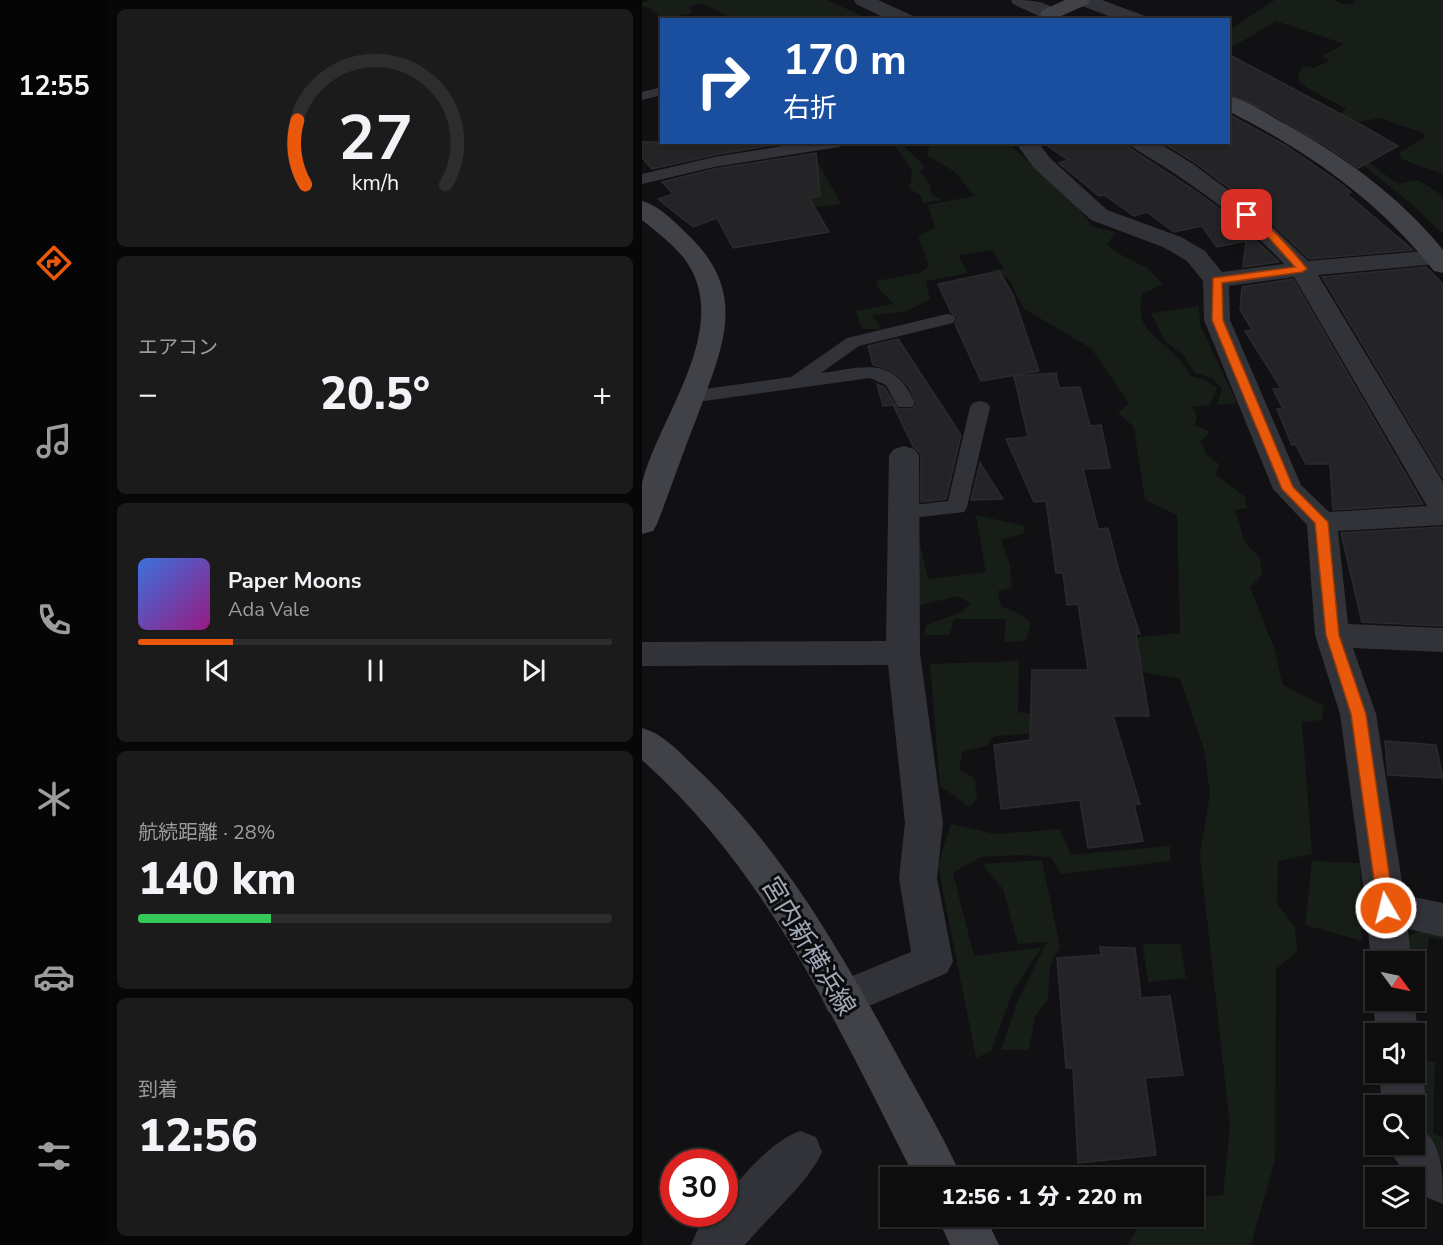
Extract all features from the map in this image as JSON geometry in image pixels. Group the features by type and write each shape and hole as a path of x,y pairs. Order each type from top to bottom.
{"street":[{"path":"863,0 902,18"},
{"path":"1020,0 1055,17 1082,0 1132,18"},
{"path":"1230,103 1303,142 1343,170 1391,209 1440,261"},
{"path":"1028,144 1042,163 1099,214 1172,242 1196,256 1216,280 1217,320 1288,489 1322,522 1332,635 1358,714 1386,908 1390,951"},
{"path":"1144,144 1175,162 1274,237 1302,269 1443,507"},
{"path":"642,208 675,237 703,270 713,296 714,326 642,524"},
{"path":"1216,280 1302,269 1440,261"},
{"path":"843,999 933,961 918,878 924,823 903,653 904,455"},
{"path":"1322,522 1443,515"},
{"path":"1332,635 1443,640"},
{"path":"642,654 903,653"},
{"name":"宮内新横浜線","path":"642,741 718,811 782,895 843,999 933,1167"},
{"path":"1386,908 1443,920"},
{"path":"715,1245 750,1203 800,1152"},
{"path":"1419,1155 1437,1179 1443,1182"},
{"path":"966,1227 975,1245"}],"lane":[{"path":"642,96 660,92"},
{"path":"642,179 714,162 826,144"},
{"path":"796,383 853,342 946,319"},
{"path":"690,397 870,372 885,375 896,382 905,403"},
{"path":"903,512 957,507 980,407"}],"shaded area":[{"path":"650,0 827,0 867,18 730,18 702,3 688,7 692,13 661,18 652,9 642,6 642,3"},
{"path":"1275,0 1334,0 1345,5 1354,3 1356,0 1443,0 1443,174 1401,159 1400,152 1425,137 1423,133 1380,118 1359,122 1339,114 1347,109 1309,89 1298,80 1299,72 1305,66 1313,68 1330,61 1322,56 1344,44 1276,21 1230,48 1230,29"},
{"path":"894,144 902,144 925,167 919,171 930,184 931,194 942,200 923,203 920,195 910,189 912,170"},
{"path":"928,144 1009,144 1075,204 1093,227 1116,232 1107,244 1116,252 1147,268 1163,284 1142,294 1140,307 1145,326 1180,360 1191,376 1203,379 1217,388 1210,405 1192,407 1197,416 1195,425 1210,432 1200,442 1207,455 1219,464 1216,475 1245,497 1247,508 1235,510 1245,543 1260,558 1262,575 1250,587 1274,648 1283,685 1324,706 1322,720 1302,722 1312,854 1278,861 1277,904 1295,927 1297,952 1276,969 1275,1160 1251,1245 1127,1245 1139,1227 1204,1227 1204,1197 1223,1195 1230,1125 1200,855 1210,795 1204,749 1180,679 1133,670 1124,639 1180,633 1177,515 1145,500 1134,427 1118,413 1129,403 1091,348 1024,309 1008,277 996,277 992,270 1004,268 992,250 958,255 968,273 926,281 930,300 904,312 872,315 882,329 862,329 856,311 894,304 880,290 876,281 919,273 929,266 918,236 935,228 928,205 974,196 955,172 927,155"},
{"path":"813,153 841,204 722,220 806,174 799,155"},
{"path":"1369,163 1398,184 1418,180 1443,196 1443,234 1415,207 1362,164"},
{"path":"1199,306 1200,325 1237,403 1217,405 1222,388 1212,378 1195,373 1184,356 1165,341 1151,313"},
{"path":"976,515 1025,526 1023,534 1001,539 1010,566 1012,588 998,591 1001,607 1014,611 1031,622 1026,641 1004,642 1006,619 954,619 949,635 924,635 926,625 962,612 971,604 958,596 917,606 916,526 928,579 986,572"},
{"path":"1019,661 1018,712 1043,716 1044,733 994,736 986,746 962,752 959,769 974,778 977,798 970,807 940,786 930,664"},
{"path":"951,824 995,834 1060,829 1071,855 1170,846 1170,861 1061,874 1051,857 1019,855 980,857 953,873 974,956 1042,947 1013,991 991,1051 976,1058 938,866"},
{"path":"1042,860 1060,947 1050,965 1048,1000 1035,1016 1029,1050 1001,1050 1018,1000 1047,942 1018,944 1003,889 982,864"},
{"path":"1312,861 1360,863 1362,941 1305,925"},
{"path":"1431,927 1443,929 1443,940 1429,937 1425,969 1425,951 1403,951 1410,935"},
{"path":"1143,944 1180,944 1186,978 1148,982"},
{"path":"1425,1061 1435,1062 1433,1133 1443,1138 1443,1162 1436,1158 1425,1140 1425,1095 1420,1095 1420,1083 1425,1083"}],"building":[{"path":"1230,55 1398,146 1358,168 1261,108 1230,95"},
{"path":"1230,115 1285,145 1336,180 1351,192 1347,194 1413,250 1309,259 1256,208 1194,162 1165,144 1230,144"},
{"path":"642,142 778,144 652,169 642,158"},
{"path":"1045,144 1128,144 1131,149 1230,216 1279,262 1243,267 1246,241 1217,247 1202,226 1174,232 1147,212 1134,216 1104,195 1099,196 1059,163 1068,160"},
{"path":"816,153 820,196 809,198 829,232 733,248 717,218 693,227 658,199 673,194 662,182 714,169"},
{"path":"1426,267 1443,284 1443,478 1322,277"},
{"path":"999,271 1013,295 1039,371 981,381 955,324 958,318 951,312 938,284"},
{"path":"1293,279 1423,504 1333,510 1330,464 1306,464 1295,444 1292,445 1277,409 1283,409 1273,389 1281,388 1245,331 1252,330 1240,309 1242,287"},
{"path":"898,339 961,435 946,499 921,502 921,454 913,446 893,405 883,406 877,384 884,387 898,409 912,409 917,404 909,387 899,376 888,369 873,365 868,346"},
{"path":"1056,373 1059,388 1080,387 1090,426 1101,425 1110,468 1083,469 1098,529 1108,528 1119,571 1140,634 1136,634 1149,716 1113,716 1140,804 1134,804 1143,841 1088,848 1080,800 1001,809 994,745 1030,740 1032,670 1088,670 1078,604 1067,605 1063,573 1056,573 1046,501 1034,502 1006,439 1028,437 1014,376"},
{"path":"980,463 1003,499 971,500"},
{"path":"1443,527 1443,626 1362,622 1341,533"},
{"path":"1385,741 1436,745 1443,778 1388,775"},
{"path":"1100,947 1135,948 1141,998 1170,996 1183,1075 1145,1078 1156,1155 1078,1163 1073,1068 1066,1068 1057,958 1101,955"}],"route":[{"path":"1247,215 1274,237 1302,269 1216,280 1217,320 1288,489 1322,522 1332,635 1358,714 1386,908"}]}
